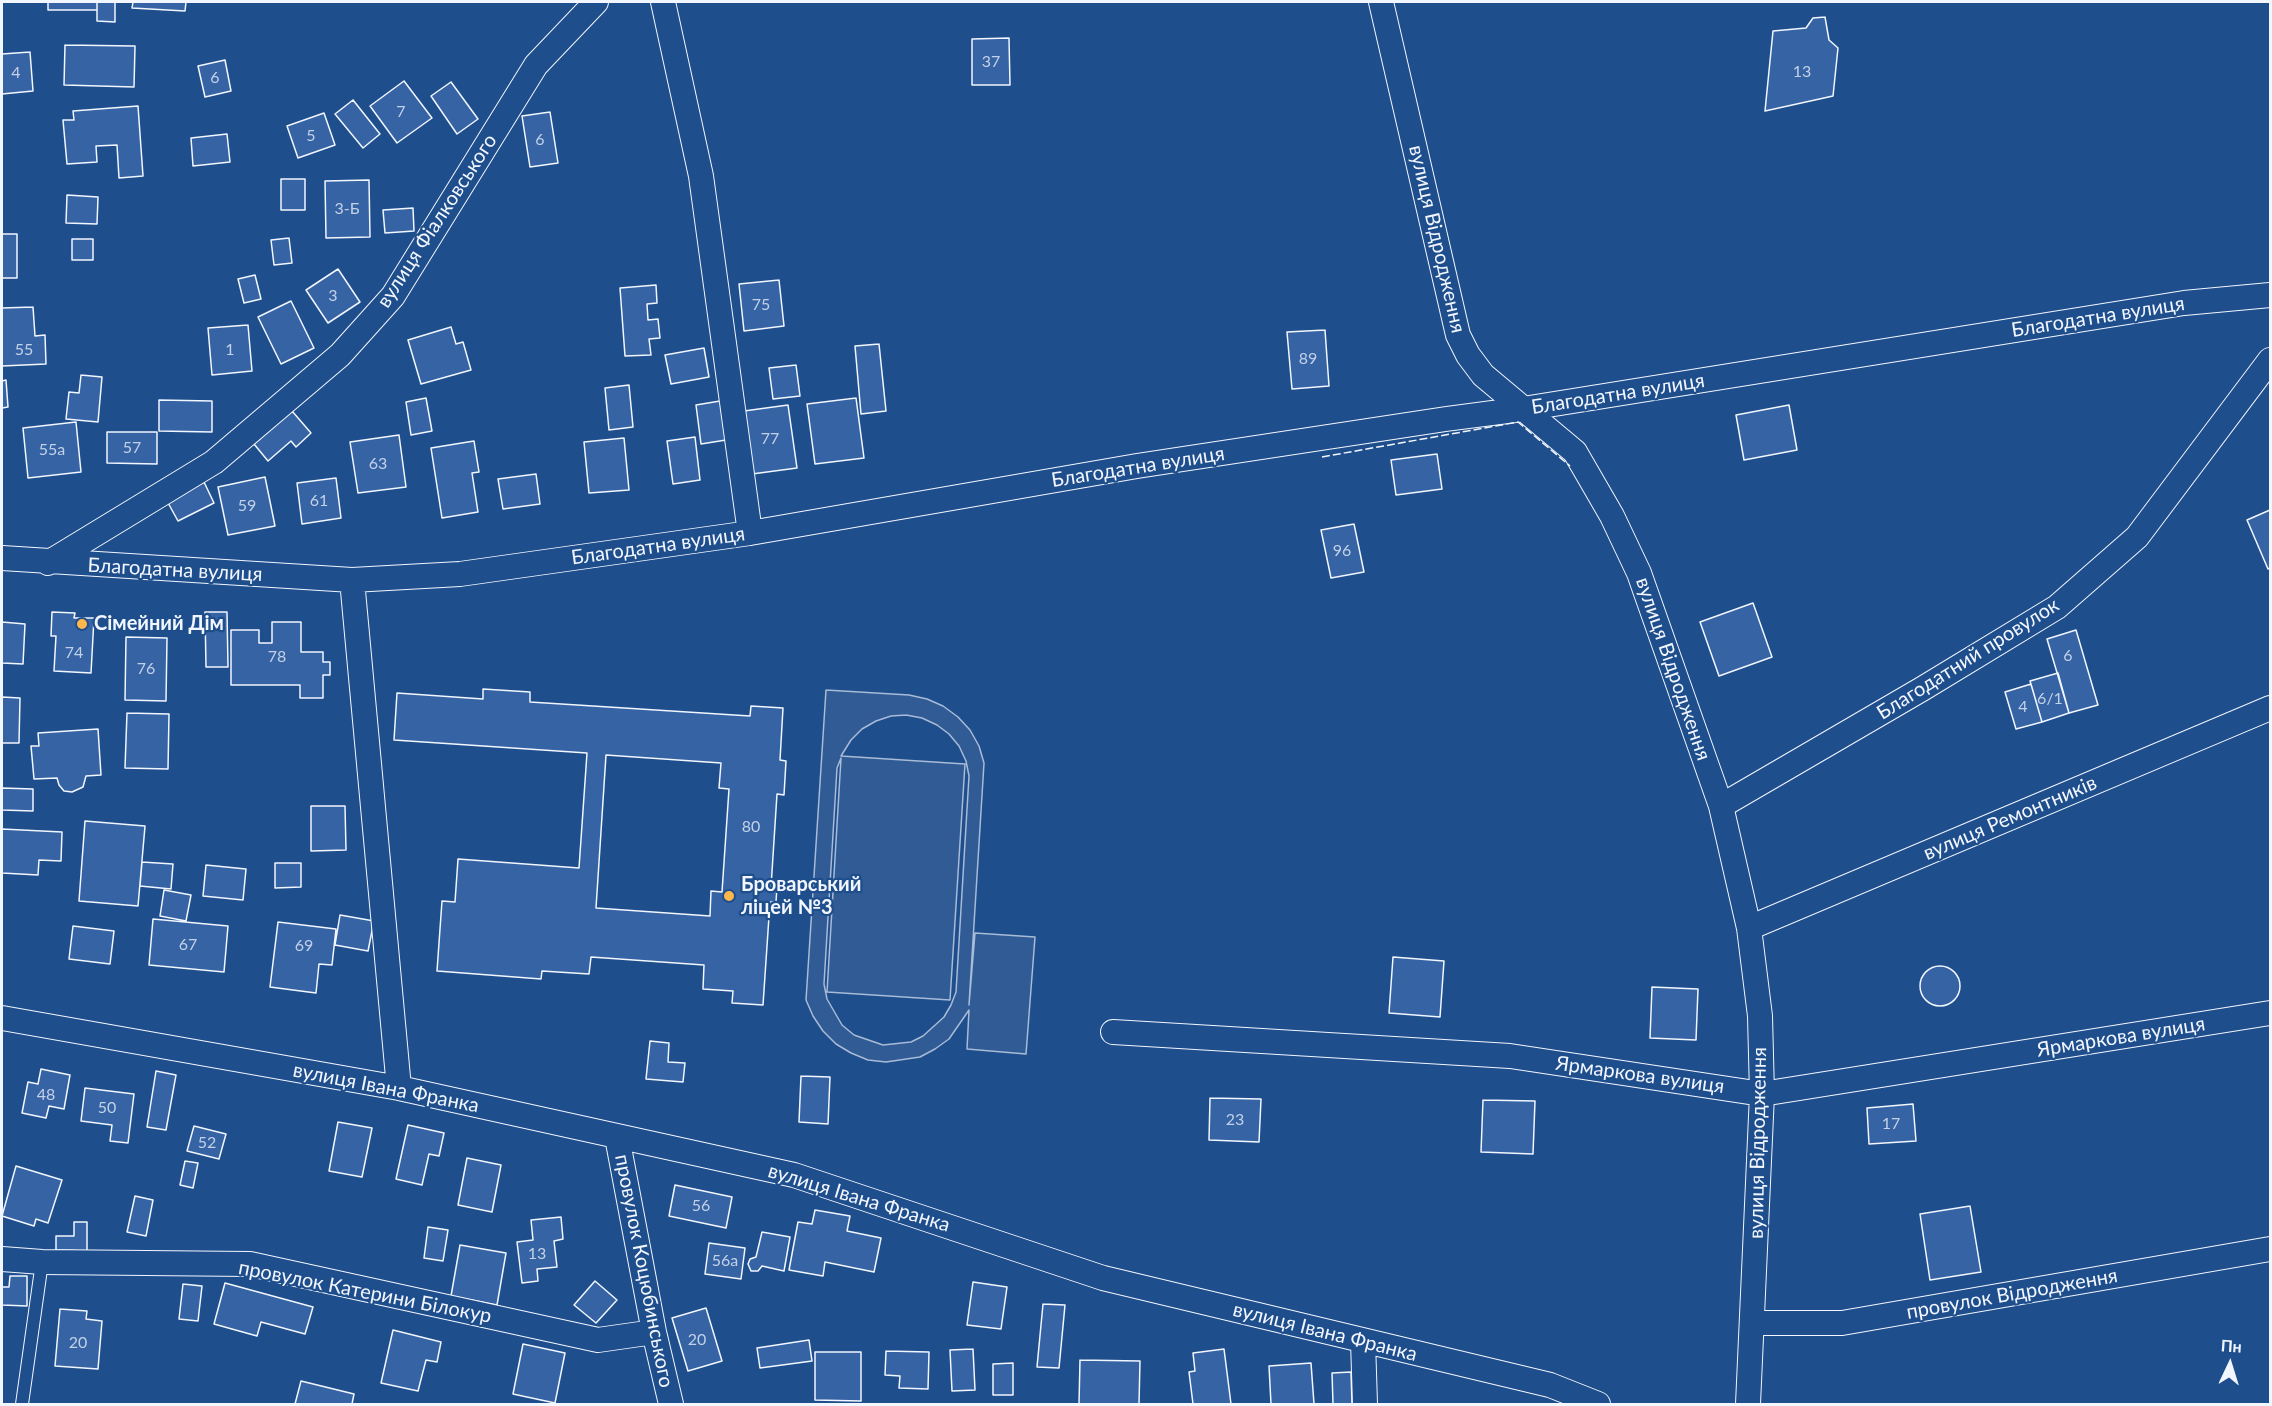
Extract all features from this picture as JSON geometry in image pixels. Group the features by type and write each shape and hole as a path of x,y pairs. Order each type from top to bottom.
{"street":[{"name":"вулиця Фіалковського","path":"48,562 214,462 340,355 393,296 536,65 596,2"},
{"path":"663,2 701,176 750,533"},
{"name":"вулиця Відродження","path":"1381,2 1458,335 1468,355 1483,375 1575,452 1639,573 1721,806 1749,928 1760,1016 1762,1094 1748,1404"},
{"name":"Благодатна вулиця","path":"2,558 352,580 460,574 750,533 1137,466 1523,409 2184,303 2271,295"},
{"name":"Благодатний провулок","path":"1721,806 2057,607 2137,537 2271,360"},
{"path":"352,580 399,1088"},
{"name":"вулиця Ремонтників","path":"1749,928 2271,708"},
{"name":"Ярмаркова вулиця","path":"1113,1032 1510,1056 1762,1094 2271,1013"},
{"name":"вулиця Івана Франка","path":"2,1018 399,1088 794,1175 1103,1278 1550,1385 1598,1404"},
{"name":"провулок Коцюбинського","path":"617,1137 654,1332 671,1404"},
{"name":"провулок Відродження","path":"1752,1323 1842,1323 2271,1249"},
{"name":"провулок Катерини Білокур","path":"2,1259 42,1262 250,1264 598,1340 654,1332"},
{"path":"1363,1341 1365,1404"}],"lane":[{"path":"22,1404 42,1262"}],"shaded area":[{"path":"826,690 909,695 927,699 943,706 970,730 979,746 984,763 969,1005 975,933 1035,937 1026,1054 967,1049 969,1010 949,1039 920,1057 886,1062 868,1060 836,1044 823,1031 806,1000","holes":["906,715 922,718 949,734 959,746 966,761 969,776 956,992 944,1017 923,1036 911,1042 883,1045 854,1035 842,1025 827,999 824,984 837,768 841,758 827,992 950,1000 965,764 841,756 851,740 862,729 876,721 891,716"]}],"building":[{"path":"48,2 97,2 97,10 48,10"},
{"path":"97,2 115,2 115,22 97,21"},
{"path":"133,2 186,2 185,11 132,8"},
{"path":"1825,17 1829,40 1838,48 1833,96 1765,111 1773,31 1806,28 1813,18"},
{"path":"1009,38 1010,85 972,85 972,39"},
{"path":"65,45 135,46 134,87 64,85"},
{"path":"30,52 33,91 2,94 2,54"},
{"path":"225,60 231,91 205,97 198,66"},
{"path":"404,81 432,118 397,143 370,106"},
{"path":"451,82 478,119 457,134 431,96"},
{"path":"353,100 380,134 363,148 335,114"},
{"path":"138,106 143,176 119,178 117,145 96,146 97,162 67,164 63,120 74,120 73,111"},
{"path":"550,112 558,163 530,167 522,116"},
{"path":"324,113 335,145 298,158 287,126"},
{"path":"227,134 230,162 193,166 191,138"},
{"path":"281,179 305,179 305,210 281,210"},
{"path":"369,180 370,237 326,238 325,181"},
{"path":"67,195 98,197 97,224 66,223"},
{"path":"413,208 414,231 385,233 383,210"},
{"path":"2,234 17,234 17,278 2,278"},
{"path":"289,238 292,263 274,265 271,240"},
{"path":"72,239 93,239 93,260 72,260"},
{"path":"338,269 360,302 328,323 306,290"},
{"path":"255,275 261,299 244,303 238,279"},
{"path":"779,280 784,326 744,331 739,284"},
{"path":"656,285 657,303 647,304 648,320 658,319 660,338 649,339 651,355 625,356 620,288"},
{"path":"291,301 314,348 281,364 258,317"},
{"path":"33,307 35,336 45,335 46,364 2,366 2,308"},
{"path":"248,325 252,371 212,375 208,328"},
{"path":"451,327 456,344 463,342 471,370 421,384 408,340"},
{"path":"1325,330 1329,386 1292,389 1287,332"},
{"path":"879,344 886,411 861,414 855,346"},
{"path":"704,348 709,377 671,384 665,355"},
{"path":"796,365 800,396 773,399 769,368"},
{"path":"81,375 102,377 98,422 66,419 69,392 79,393"},
{"path":"6,380 8,407 2,408 2,381"},
{"path":"629,385 633,427 609,430 605,388"},
{"path":"426,398 432,431 411,435 406,402"},
{"path":"856,398 864,458 815,464 807,404"},
{"path":"159,400 212,401 212,432 159,431"},
{"path":"720,401 726,440 701,444 696,405"},
{"path":"788,405 797,468 752,474 744,411"},
{"path":"1789,405 1797,450 1744,460 1736,415"},
{"path":"292,411 311,433 296,447 291,441 268,461 254,444"},
{"path":"76,422 81,472 28,478 23,428"},
{"path":"107,432 157,432 157,464 107,463"},
{"path":"399,435 406,487 358,493 350,442"},
{"path":"695,437 700,480 673,484 667,441"},
{"path":"624,438 629,490 589,493 584,442"},
{"path":"474,441 479,472 472,473 478,512 442,518 431,448"},
{"path":"1437,454 1442,489 1396,495 1391,460"},
{"path":"536,474 540,504 503,509 498,479"},
{"path":"265,477 275,526 228,535 218,487"},
{"path":"336,478 341,518 302,524 297,483"},
{"path":"204,482 214,503 178,521 167,501"},
{"path":"2270,510 2270,568 2268,569 2247,520"},
{"path":"1354,524 1364,572 1331,578 1321,530"},
{"path":"1753,603 1772,657 1719,676 1700,622"},
{"path":"52,612 75,613 74,618 94,618 91,673 54,671 56,636 51,636"},
{"path":"205,612 227,612 228,667 206,667"},
{"path":"2,622 25,624 23,664 2,663"},
{"path":"272,622 301,622 301,652 323,652 323,662 330,662 330,675 323,675 323,698 300,698 300,685 231,685 231,630 259,630 259,643 272,643"},
{"path":"2076,630 2098,705 2069,713 2047,639"},
{"path":"126,637 167,638 166,701 125,700"},
{"path":"2058,673 2069,713 2042,722 2030,681"},
{"path":"2031,684 2042,722 2016,729 2005,692"},
{"path":"483,689 530,692 530,702 750,716 751,706 783,708 780,760 786,761 784,795 777,794 771,887 777,887 776,902 770,902 763,1005 732,1003 733,991 703,989 704,965 591,957 589,974 542,971 541,979 437,971 442,901 455,902 458,859 579,868 587,753 394,740 397,693 483,699","holes":["606,755 721,763 719,788 729,789 722,892 711,891 710,916 596,908"]},
{"path":"2,697 20,698 19,743 2,743"},
{"path":"127,713 169,714 168,769 125,768"},
{"path":"98,729 101,775 86,776 83,787 72,792 64,791 57,778 34,779 31,746 39,746 38,733"},
{"path":"2,788 33,789 33,811 2,810"},
{"path":"311,806 345,806 346,850 311,851"},
{"path":"85,821 145,826 138,906 79,901"},
{"path":"2,829 62,832 61,861 39,860 38,875 2,873"},
{"path":"142,862 173,864 171,889 140,886"},
{"path":"275,863 301,863 301,887 275,888"},
{"path":"206,865 246,869 243,900 203,896"},
{"path":"164,890 191,895 186,921 160,916"},
{"path":"340,915 374,921 368,951 335,945"},
{"path":"153,919 228,926 224,972 149,965"},
{"path":"278,922 336,929 332,965 319,964 316,993 270,987"},
{"path":"73,926 114,931 110,964 69,959"},
{"path":"1393,957 1444,961 1440,1017 1389,1013"},
{"path":"1940,966 1948,967 1954,972 1959,978 1959,994 1954,1000 1948,1005 1940,1006 1932,1005 1926,1000 1921,994 1920,986 1921,978 1926,972 1932,967"},
{"path":"1652,987 1698,989 1696,1040 1650,1038"},
{"path":"650,1041 669,1043 668,1062 685,1063 683,1082 646,1079"},
{"path":"41,1069 70,1075 64,1109 49,1106 46,1118 22,1113 28,1082 38,1084"},
{"path":"156,1071 176,1075 166,1130 147,1127"},
{"path":"801,1076 830,1077 828,1124 799,1122"},
{"path":"85,1088 134,1094 128,1143 110,1141 112,1125 81,1121"},
{"path":"1210,1098 1261,1099 1259,1142 1209,1140"},
{"path":"1483,1100 1535,1101 1533,1154 1481,1152"},
{"path":"1913,1104 1916,1141 1869,1144 1867,1108"},
{"path":"338,1122 372,1128 362,1177 329,1171"},
{"path":"408,1125 444,1133 439,1156 429,1154 422,1185 396,1179"},
{"path":"194,1126 226,1134 219,1159 187,1151"},
{"path":"467,1158 501,1165 492,1212 458,1205"},
{"path":"185,1161 198,1163 193,1188 180,1185"},
{"path":"16,1166 62,1180 48,1223 36,1219 34,1226 2,1216"},
{"path":"675,1185 732,1197 726,1228 669,1216"},
{"path":"135,1196 153,1200 146,1236 127,1232"},
{"path":"1970,1206 1981,1272 1930,1280 1920,1214"},
{"path":"815,1210 850,1216 847,1231 881,1238 874,1272 825,1262 823,1276 789,1270 798,1222 812,1224"},
{"path":"561,1217 563,1239 554,1241 557,1267 537,1269 538,1281 522,1283 517,1242 533,1240 531,1220"},
{"path":"74,1222 87,1222 87,1251 56,1250 56,1236 74,1236"},
{"path":"428,1227 448,1230 443,1261 424,1258"},
{"path":"762,1232 790,1237 784,1271 762,1266 758,1271 751,1271 748,1264 750,1259 756,1257"},
{"path":"709,1243 745,1248 741,1279 705,1274"},
{"path":"460,1245 506,1253 497,1305 451,1296"},
{"path":"10,1276 27,1276 27,1306 2,1305 2,1287 9,1287"},
{"path":"595,1281 617,1300 596,1323 574,1305"},
{"path":"973,1282 1007,1287 1001,1329 967,1325"},
{"path":"225,1283 313,1307 305,1334 261,1322 257,1336 214,1324"},
{"path":"183,1284 202,1286 198,1321 179,1319"},
{"path":"1043,1304 1065,1305 1059,1368 1037,1367"},
{"path":"706,1308 722,1361 688,1371 672,1318"},
{"path":"60,1309 87,1311 86,1319 102,1321 98,1369 55,1366"},
{"path":"393,1330 441,1342 437,1362 426,1360 418,1391 381,1383"},
{"path":"809,1340 812,1361 760,1368 757,1348"},
{"path":"523,1344 565,1353 555,1403 513,1394"},
{"path":"973,1349 975,1390 952,1391 950,1350"},
{"path":"1224,1349 1231,1404 1193,1404 1189,1372 1195,1371 1193,1353"},
{"path":"886,1351 929,1352 928,1389 899,1388 900,1376 885,1375"},
{"path":"815,1352 861,1352 861,1401 815,1400"},
{"path":"1080,1360 1140,1361 1139,1404 1079,1404"},
{"path":"1013,1363 1013,1395 993,1395 993,1364"},
{"path":"1311,1363 1314,1404 1271,1404 1269,1366"},
{"path":"1351,1372 1352,1404 1333,1404 1332,1373"},
{"path":"301,1381 354,1394 352,1404 295,1404"}],"fence":[{"path":"1322,457 1518,422 1570,466"}],"place":[{"name":"Сімейний Дім","path":"82,624"},
{"name":"Броварський ліцей №3","path":"729,896"}]}
